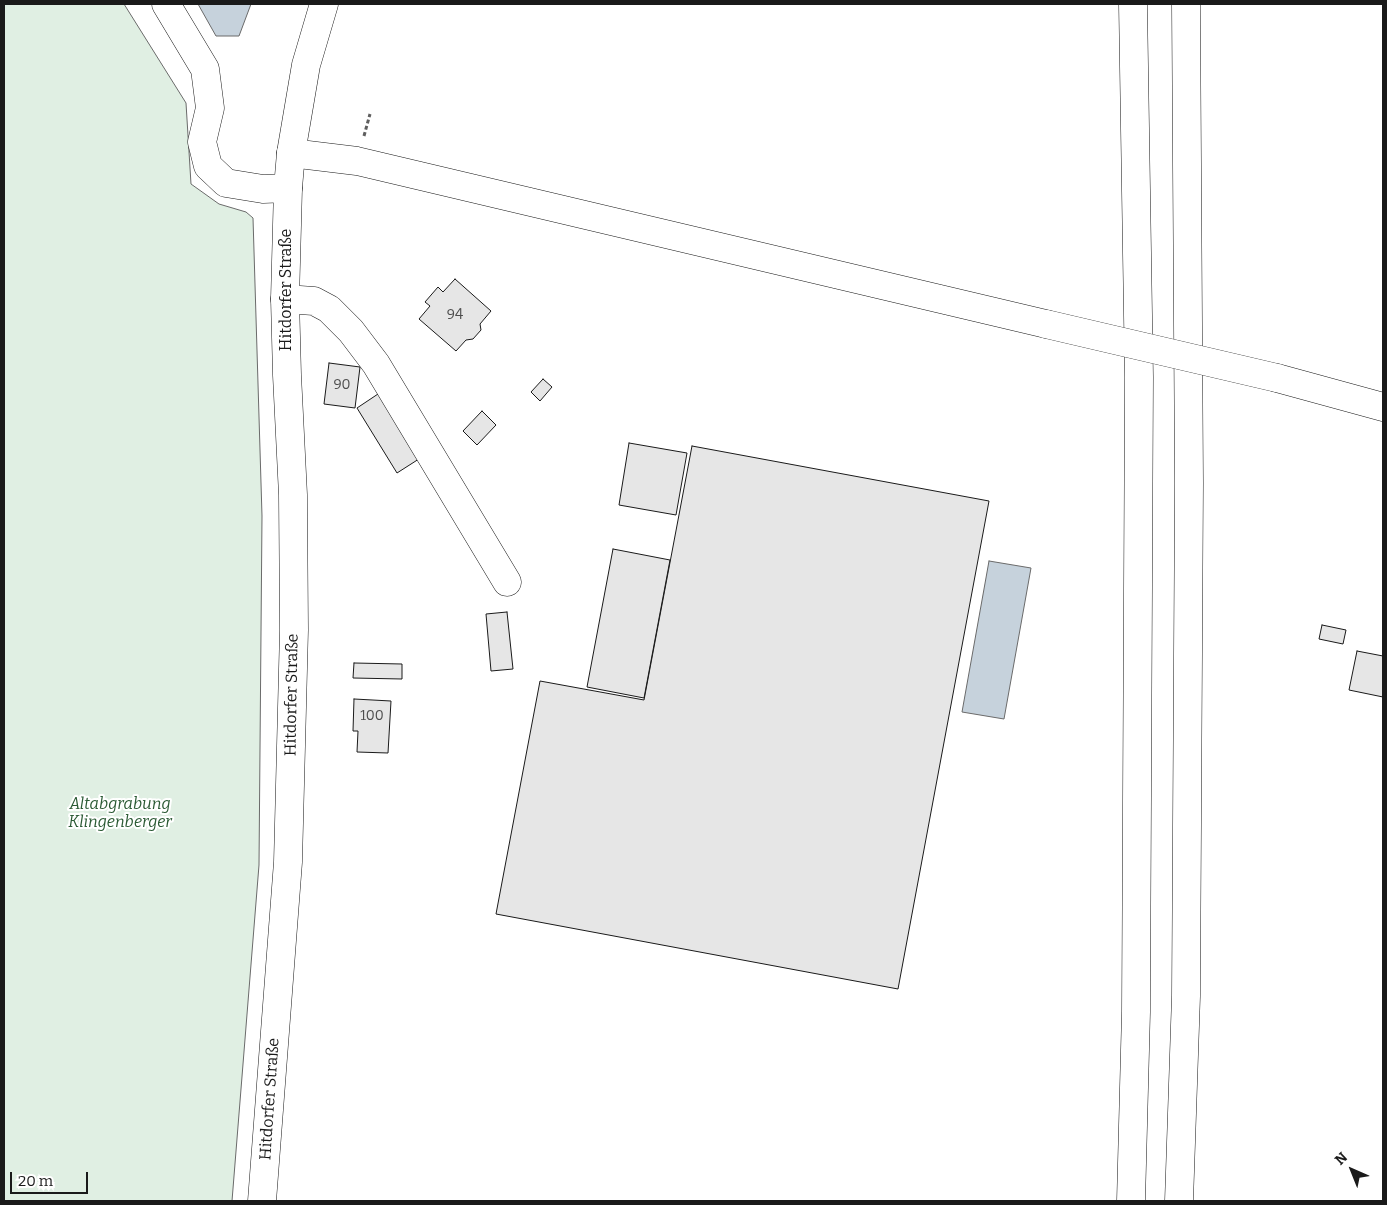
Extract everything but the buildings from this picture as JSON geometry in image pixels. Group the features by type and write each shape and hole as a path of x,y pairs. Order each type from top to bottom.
{"main road":[{"path":"166,4 205,68 210,108 202,142 208,166 226,183 263,189 288,188"},
{"name":"Hitdorfer Straße","path":"262,1201 288,862 294,630 293,494 285,299 288,188 291,153 306,65 324,4"},
{"path":"1131,1201 1136,1012 1139,387 1133,4"},
{"path":"1179,1201 1186,996 1189,482 1186,4"},
{"path":"291,153 357,161 1277,378 1383,407"},
{"path":"285,299 314,300 329,309 356,338 376,364 507,582"}],"green space":[{"name":"Altabgrabung Klingenberger","path":"4,4 124,4 186,103 191,184 219,204 246,212 253,218 262,516 259,865 232,1201 4,1201"}],"shaded area":[{"path":"198,4 251,4 239,36 216,36"},
{"path":"989,561 1031,568 1004,719 962,712"}]}
